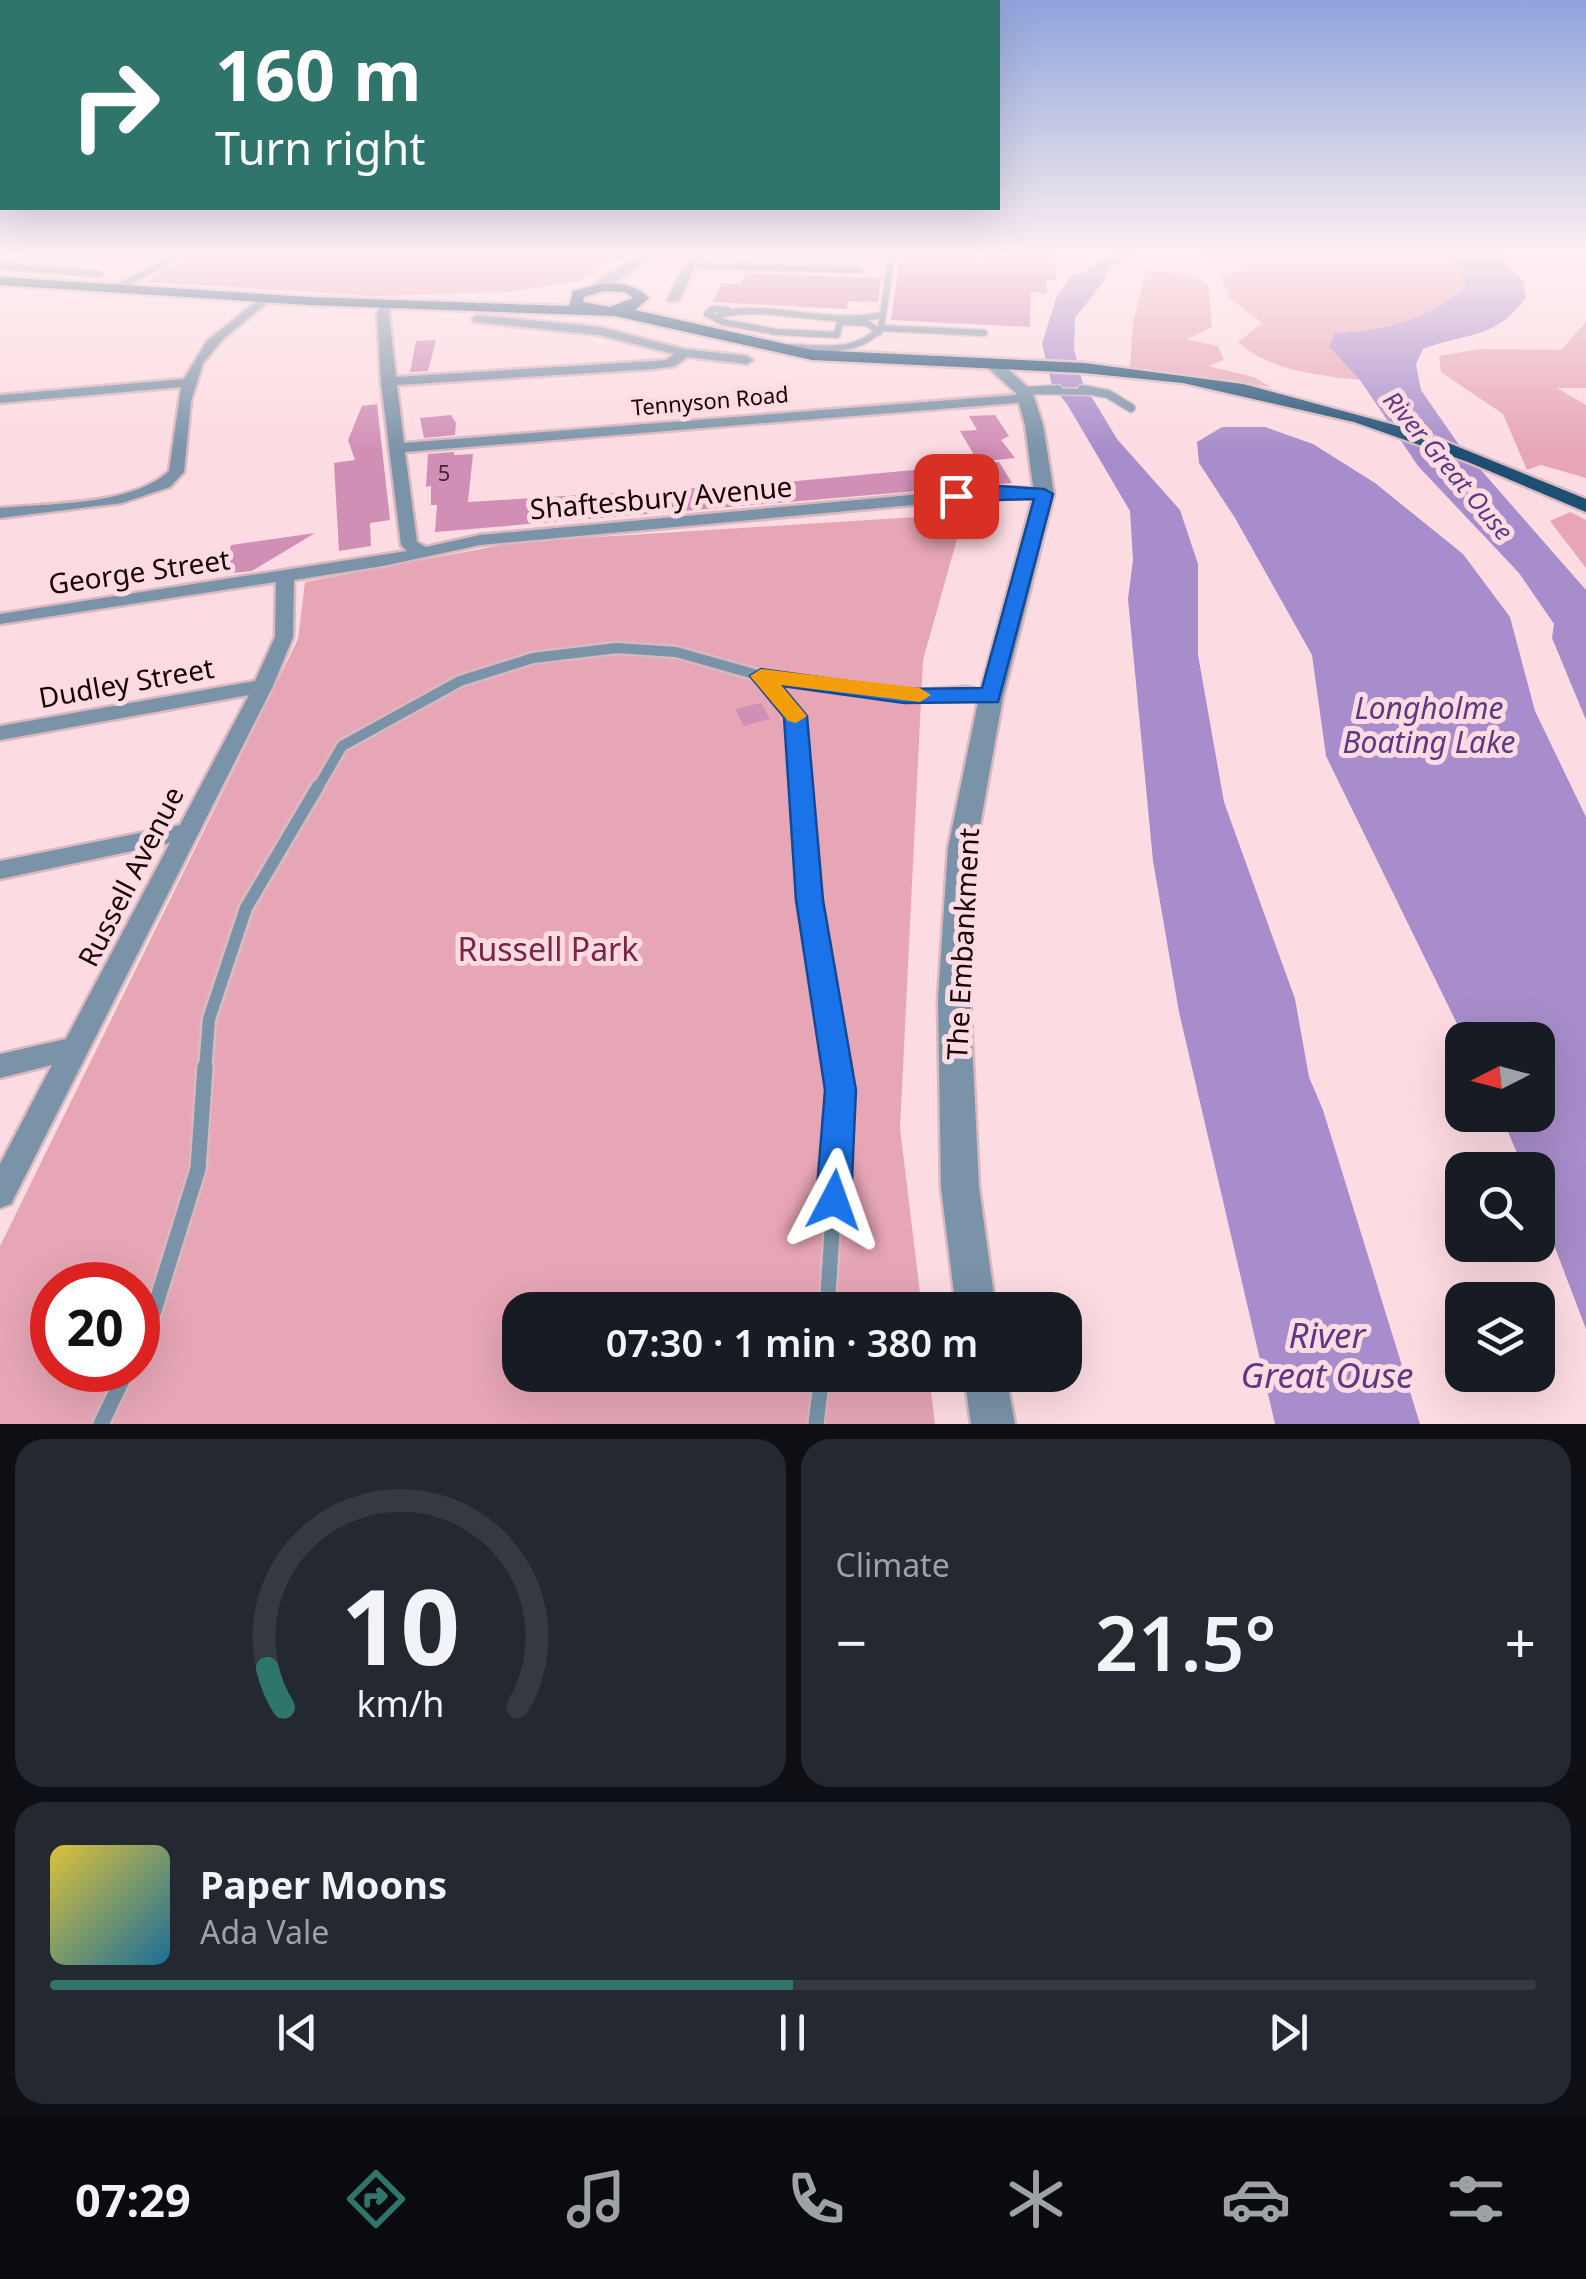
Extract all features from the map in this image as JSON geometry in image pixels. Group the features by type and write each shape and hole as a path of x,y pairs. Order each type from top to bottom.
{"main road":[{"path":"646,318 740,342 824,356 992,363 1028,385 1088,369 1238,388 1426,438 1586,506"},
{"path":"680,318 698,330"}],"street":[{"path":"0,514 134,496 162,487 176,472 190,382 207,349 243,318"},
{"path":"382,318 410,544 421,551"},
{"path":"478,319 599,331 684,353 747,360"},
{"path":"388,382 654,365 670,363 684,353"},
{"path":"992,363 1028,385"},
{"path":"0,398 190,382"},
{"name":"Tennyson Road","path":"398,448 1028,385"},
{"name":"The Embankment","path":"974,1292 960,1187 954,999 962,848 990,697 1044,494 1028,385"},
{"name":"Shaftesbury Avenue","path":"285,577 480,540 998,492 1044,494"},
{"name":"George Street","path":"0,619 285,577"},
{"name":"Russell Avenue","path":"0,1194 262,686 284,637 285,577"},
{"name":"Dudley Street","path":"0,733 262,686"},
{"path":"0,870 186,832"},
{"path":"0,1066 76,1048"},
{"path":"988,1392 993,1424"}],"lane":[{"path":"720,318 776,332 837,335 840,322 867,323 880,330 984,334"},
{"path":"832,318 868,318"},
{"path":"740,342 820,350 868,342 880,330 882,318"},
{"path":"1028,385 1094,390 1123,399 1130,408"},
{"path":"160,1291 198,1169 209,1019 246,908 342,746 460,681 532,658 617,648 676,652 761,676 904,696 967,692 990,697"},
{"path":"761,676 796,716 810,900 840,1090 827,1292"},
{"path":"101,1424 116,1392"},
{"path":"816,1424 820,1392"}],"green space":[{"path":"1134,318 1211,318 1212,327 1187,339 1218,346 1224,360 1208,366 1254,377 1271,387 1130,367"},
{"path":"1256,318 1413,318 1371,330 1335,333 1329,347 1360,380 1279,365 1250,352 1238,342 1262,323"},
{"path":"1586,322 1586,388 1557,388 1586,405 1586,478 1541,465 1527,470 1503,414 1441,372 1439,356 1480,349 1561,350"},
{"path":"1570,512 1586,520 1586,568 1550,521"},
{"name":"Russell Park","path":"964,514 923,660 900,1128 920,1292 502,1292 502,1392 931,1392 935,1424 0,1424 0,1246 298,639 305,582 518,542"}],"water":[{"name":"River Great Ouse","path":"1050,318 1075,318 1074,349 1082,381 1117,439 1180,510 1198,564 1198,655 1224,802 1295,999 1309,1077 1323,1110 1420,1424 1275,1424 1179,1012 1153,861 1128,599 1133,560 1130,511 1067,404 1052,386 1042,344"},
{"name":"River Great Ouse","path":"1413,318 1506,318 1480,333 1423,349 1416,364 1421,390 1459,445 1586,590 1586,720 1552,638 1554,624 1519,573 1418,466 1360,380 1329,347 1335,333"},
{"name":"Longholme Boating Lake","path":"1222,427 1265,427 1313,444 1375,483 1463,554 1510,617 1535,711 1586,817 1586,1329 1555,1248 1555,1152 1516,1152 1508,1132 1555,1132 1555,1022 1456,1022 1326,756 1312,655 1235,518 1199,463 1197,442"}],"building":[{"path":"891,318 1030,318 1030,327"},
{"path":"436,340 428,371 410,372 416,341"},
{"path":"377,404 390,520 370,523 371,546 339,551 334,463 355,460 348,440 362,406"},
{"path":"451,415 456,423 455,435 424,438 420,418"},
{"path":"995,415 1009,436 1001,440 1015,458 978,462 960,431 977,430 969,416"},
{"path":"428,454 473,454 468,502 775,483 999,462 1012,483 435,532 437,505 431,505 431,486 426,487"},
{"path":"315,533 252,571 224,574 231,545"},
{"path":"761,703 770,719 744,726 735,709"}],"slow traffic":[{"path":"796,716 761,676 920,695"}],"route":[{"path":"834,1200 840,1090 810,900 796,716 761,676 904,696 967,692 990,697 1044,494 998,492 956,496"}]}
